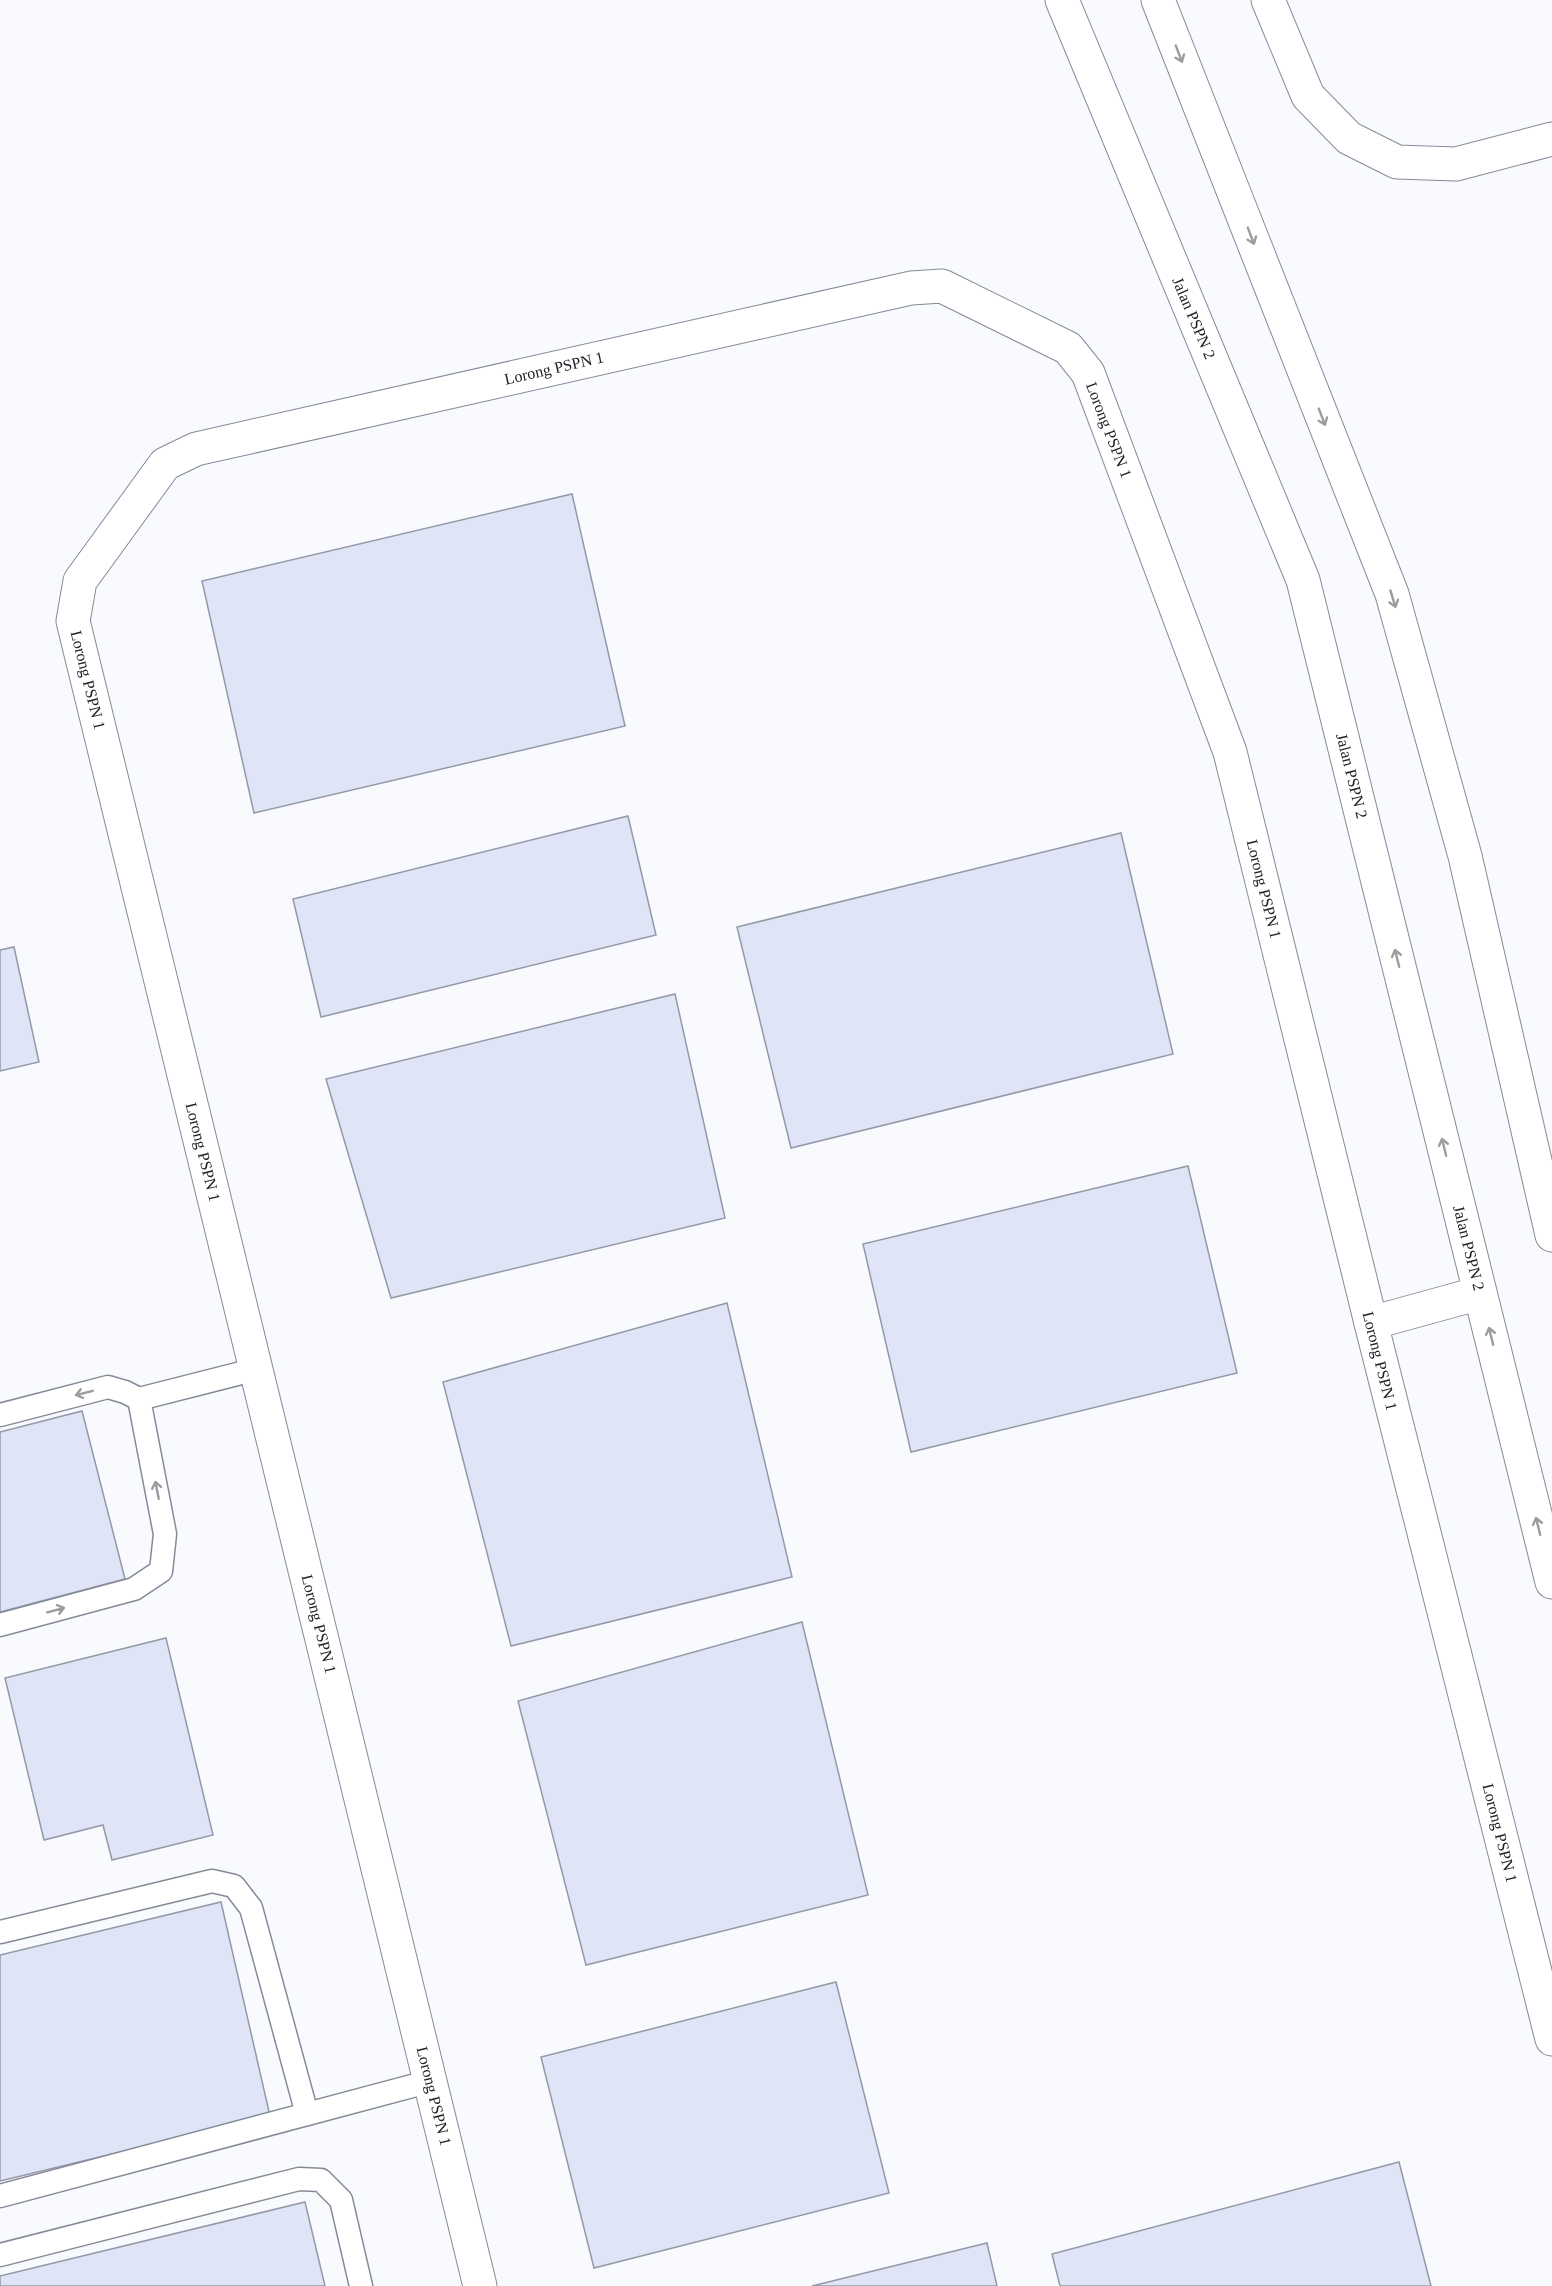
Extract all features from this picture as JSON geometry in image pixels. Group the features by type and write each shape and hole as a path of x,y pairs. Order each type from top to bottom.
{"street":[{"name":"Jalan PSPN 2","path":"1062,0 1303,580 1552,1582"},
{"path":"1158,0 1392,594 1466,856 1552,1235"},
{"path":"1268,0 1308,96 1349,138 1397,162 1456,164 1552,138"},
{"name":"Lorong PSPN 1","path":"480,2286 73,621 80,581 165,464 196,449 911,288 942,286 1068,348 1088,373 1230,752 1371,1323 1552,2039"},
{"path":"1371,1323 1480,1293"}],"lane":[{"path":"0,1414 108,1387 139,1399 257,1369"},
{"path":"0,1625 134,1589 161,1571 165,1534 139,1399"},
{"path":"0,1932 213,1881 234,1887 251,1908 307,2114"},
{"path":"0,2196 431,2081"},
{"path":"0,2254 299,2179 321,2181 341,2200 361,2286"}],"building":[{"path":"572,494 625,726 254,813 202,581"},
{"path":"628,816 656,935 321,1017 293,899"},
{"path":"1121,833 1173,1054 791,1148 737,927"},
{"path":"14,947 39,1062 0,1071 0,950"},
{"path":"675,994 725,1218 391,1298 326,1079"},
{"path":"1188,1166 1237,1373 911,1452 863,1244"},
{"path":"727,1303 792,1577 511,1646 443,1382"},
{"path":"82,1411 125,1579 0,1612 0,1432"},
{"path":"802,1622 868,1895 586,1965 518,1701"},
{"path":"166,1638 213,1835 112,1860 103,1825 44,1840 5,1678"},
{"path":"221,1902 270,2116 0,2181 0,1955"},
{"path":"836,1982 889,2193 594,2268 541,2057"},
{"path":"1399,2162 1431,2286 1060,2286 1052,2254"},
{"path":"305,2202 325,2286 0,2286 0,2276"},
{"path":"987,2243 997,2286 812,2286"}]}
